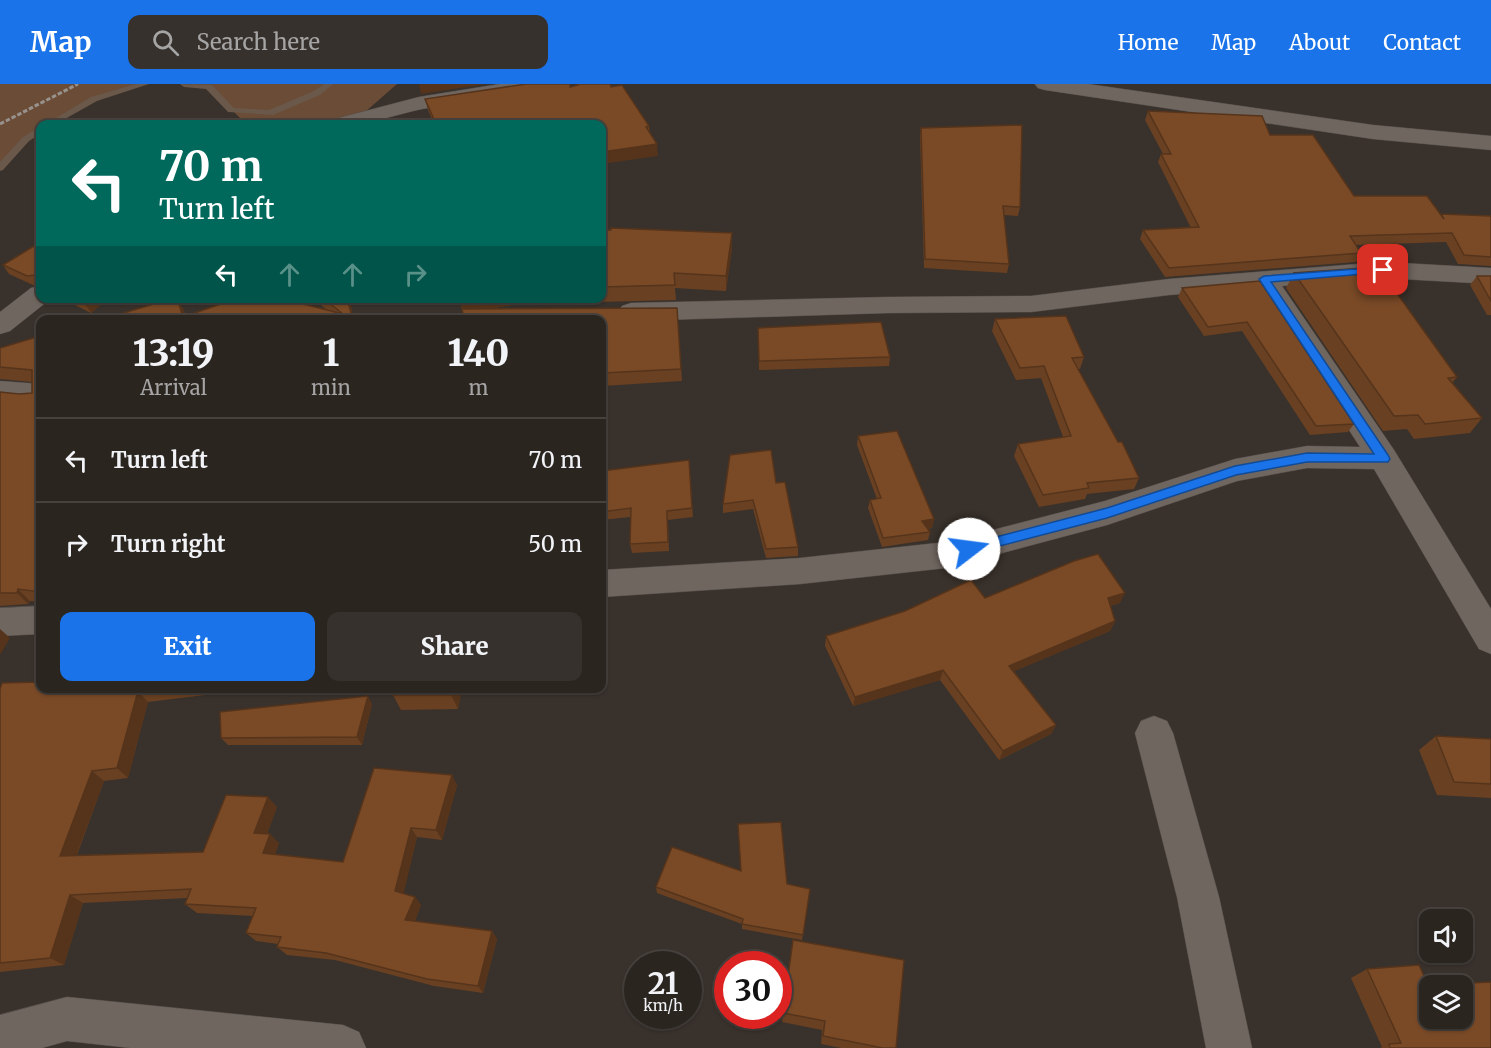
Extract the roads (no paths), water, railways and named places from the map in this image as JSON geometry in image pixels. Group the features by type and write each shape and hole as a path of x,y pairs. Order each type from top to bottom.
{"street":[{"path":"357,120 403,107 472,94 550,84"},
{"path":"1045,84 1373,132 1491,143"},
{"path":"602,313 888,305 1031,304 1264,279 1383,270 1491,276"},
{"path":"1264,279 1383,459 1491,639"},
{"path":"0,325 36,297"},
{"path":"0,391 29,396 36,395"},
{"path":"606,584 800,571 946,555 1107,513 1235,470 1307,457 1383,459"},
{"path":"0,622 36,620"},
{"path":"1154,733 1198,897 1229,1048"},
{"path":"0,1036 62,1034 344,1048"}],"waterway":[{"path":"57,120 94,99 145,84"},
{"path":"184,84 209,87 231,110 270,113 317,93 329,84"},
{"path":"0,168 26,139 36,133"}]}
